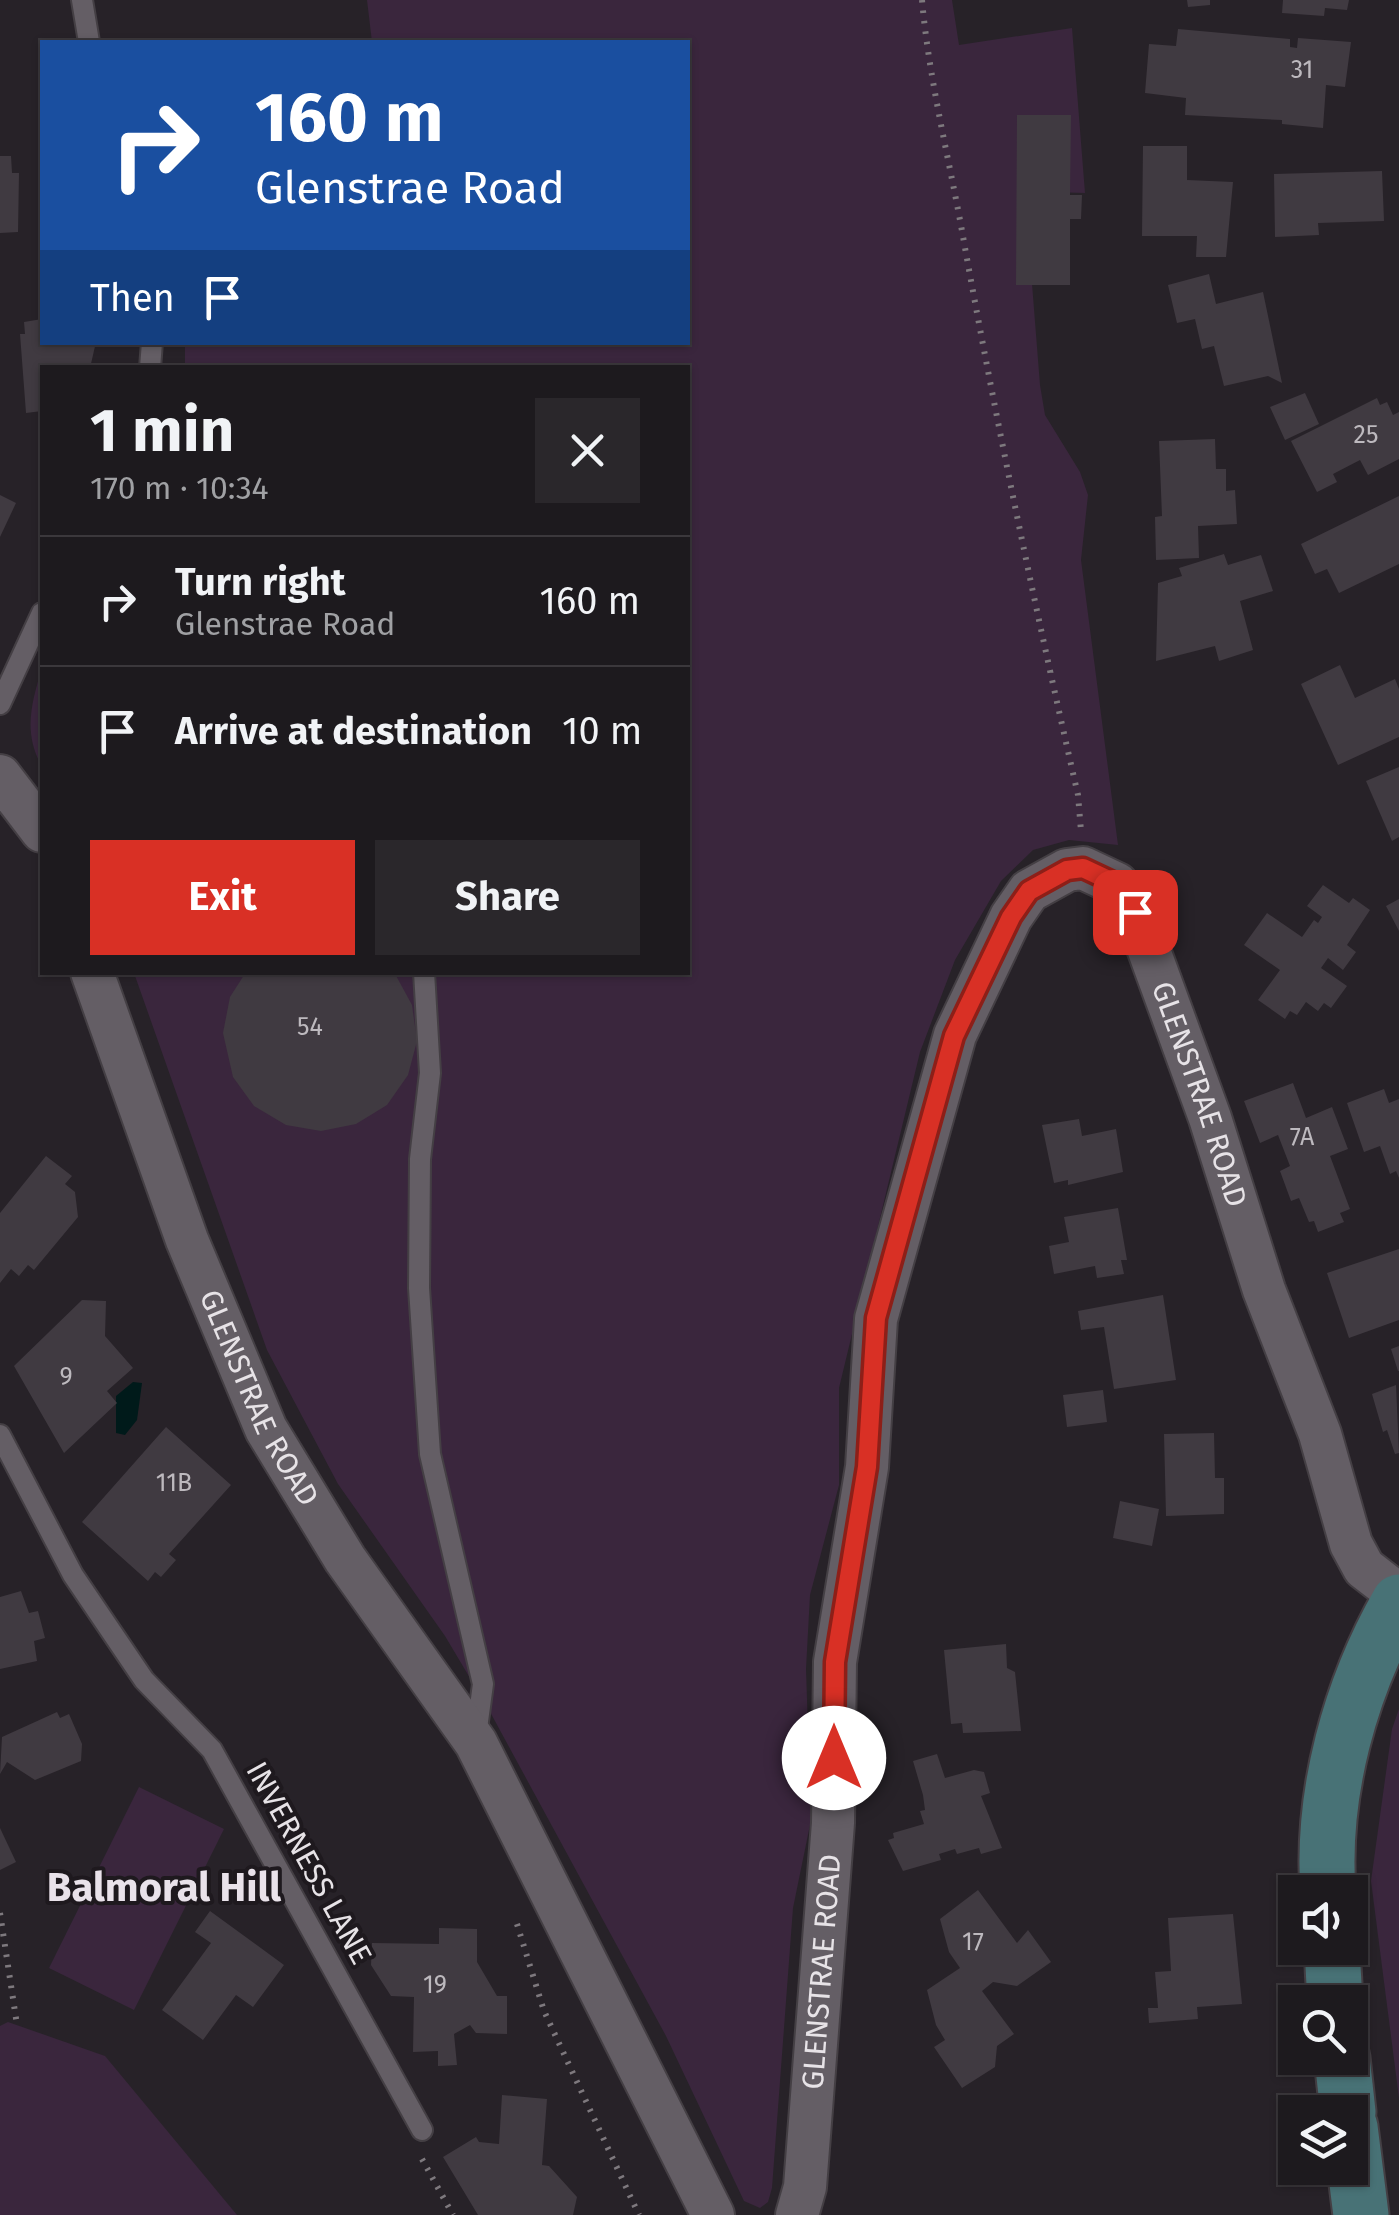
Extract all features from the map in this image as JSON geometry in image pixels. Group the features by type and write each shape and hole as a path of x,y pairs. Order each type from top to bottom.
{"street":[{"path":"0,776 40,828"},
{"name":"GLENSTRAE ROAD","path":"797,2215 805,2187 833,1823 835,1662 867,1467 876,1318 954,1036 1029,891 1067,870 1083,868 1117,884 1135,912 1210,1118 1264,1290 1320,1434 1351,1544 1364,1568 1399,1599"},
{"name":"GLENSTRAE ROAD","path":"93,975 187,1240 266,1429 345,1559 476,1742 713,2215"},
{"path":"1329,1875 1332,1802 1342,1745 1364,1669 1399,1599"},
{"path":"1357,2185 1360,2215"}],"lane":[{"path":"82,0 89,40"},
{"path":"0,704 40,617"},
{"path":"424,975 430,1072 420,1159 418,1288 430,1454 483,1684 476,1742"},
{"name":"INVERNESS LANE","path":"0,1434 74,1575 144,1680 212,1750 422,2130"}],"path":[{"path":"922,0 929,74 950,164 1006,477 1078,796 1083,868"},
{"path":"511,1905 544,2011 639,2215"},
{"path":"0,1913 17,2024"},
{"path":"422,2130 413,2144 453,2215"}],"shaded area":[{"path":"367,0 952,0 959,45 1072,28 1085,193 1053,192 1028,233 1045,415 1080,472 1088,495 1081,560 1118,845 1069,840 1033,850 1001,881 955,960 920,1052 839,1388 839,1485 810,1595 806,1669 811,1820 793,1908 772,2188 768,2202 760,2208 744,2201 666,2036 489,1710 445,1636 338,1484 267,1350 135,975 690,975 690,365 185,365 185,345 690,345 690,40 372,40"},
{"path":"40,675 40,763 31,730"},
{"path":"133,1382 142,1383 137,1420 125,1435 116,1433 116,1396"},
{"path":"1399,1709 1399,2098 1371,1881 1392,1729"},
{"path":"139,1787 224,1829 134,2010 49,1968"},
{"path":"8,2022 105,2056 237,2215 0,2215 0,2026"}],"building":[{"path":"1187,0 1210,0 1210,5 1188,7"},
{"path":"1283,0 1349,0 1347,10 1325,8 1324,16 1282,13"},
{"path":"1178,29 1290,39 1290,47 1297,48 1298,38 1351,42 1345,87 1326,85 1323,128 1282,124 1282,120 1185,115 1186,98 1145,93 1149,44 1176,46"},
{"path":"1017,115 1071,115 1070,195 1082,195 1081,219 1070,219 1070,285 1016,285"},
{"path":"1143,146 1187,146 1187,180 1233,182 1226,257 1196,257 1197,236 1142,236"},
{"path":"0,156 11,156 12,173 19,173 18,232 0,233"},
{"path":"1382,171 1384,221 1318,223 1319,235 1275,237 1274,174"},
{"path":"1209,274 1216,304 1263,292 1282,383 1268,376 1224,386 1214,346 1202,349 1195,319 1177,323 1168,285"},
{"path":"40,319 40,345 95,345 91,365 40,365 40,411 26,413 20,334 25,334 24,322"},
{"path":"1305,393 1319,424 1285,440 1270,407"},
{"path":"1377,398 1380,405 1387,402 1393,415 1399,412 1399,459 1368,475 1360,460 1333,474 1337,482 1317,492 1291,441"},
{"path":"1215,439 1216,469 1226,469 1226,491 1235,490 1237,524 1198,526 1199,558 1156,560 1155,517 1162,516 1159,441"},
{"path":"0,495 16,503 0,537"},
{"path":"1399,496 1399,564 1339,593 1327,569 1315,574 1301,544"},
{"path":"1224,554 1228,565 1261,555 1273,591 1240,601 1253,650 1219,661 1215,646 1156,661 1158,583 1182,576 1179,568"},
{"path":"1340,665 1355,698 1395,679 1399,689 1399,737 1338,765 1301,684"},
{"path":"1399,767 1399,837 1392,841 1366,781"},
{"path":"1323,885 1349,903 1353,898 1370,910 1347,945 1356,952 1343,970 1328,958 1321,968 1347,986 1331,1008 1324,1003 1318,1011 1306,1002 1297,1015 1290,1011 1285,1019 1258,1000 1280,970 1244,945 1267,913 1302,937 1314,920 1318,923 1322,917 1307,906"},
{"path":"1399,899 1399,931 1386,906"},
{"path":"244,975 396,975 412,1005 417,1041 408,1075 387,1105 356,1124 321,1131 286,1125 254,1106 233,1077 223,1033 230,997"},
{"path":"1293,1083 1306,1118 1332,1107 1348,1149 1330,1156 1350,1209 1340,1213 1344,1222 1318,1232 1299,1198 1291,1201 1280,1171 1290,1166 1278,1135 1260,1143 1244,1101"},
{"path":"1384,1089 1389,1103 1399,1099 1399,1178 1396,1171 1390,1174 1380,1146 1364,1152 1347,1103"},
{"path":"1079,1119 1082,1136 1116,1129 1123,1172 1068,1185 1068,1180 1054,1183 1042,1125"},
{"path":"46,1156 72,1176 65,1184 75,1192 78,1217 34,1270 28,1265 19,1276 11,1269 0,1283 0,1213"},
{"path":"1118,1208 1127,1260 1121,1260 1124,1274 1097,1278 1095,1266 1054,1274 1049,1246 1069,1242 1064,1217"},
{"path":"1399,1249 1399,1320 1349,1338 1327,1273"},
{"path":"1163,1295 1176,1380 1114,1389 1104,1327 1081,1330 1078,1311"},
{"path":"82,1300 106,1301 105,1336 133,1368 107,1391 117,1403 64,1453 14,1366"},
{"path":"1399,1346 1399,1371 1398,1371 1391,1349"},
{"path":"1396,1385 1399,1453 1395,1454 1387,1430 1383,1432 1372,1394"},
{"path":"1103,1390 1107,1422 1067,1427 1063,1395"},
{"path":"166,1427 231,1485 169,1554 176,1560 161,1577 155,1572 148,1581 82,1522"},
{"path":"1214,1433 1215,1478 1224,1478 1224,1514 1166,1516 1164,1434"},
{"path":"1120,1501 1159,1509 1152,1546 1113,1538"},
{"path":"21,1591 29,1613 38,1611 45,1638 34,1641 37,1661 0,1669 0,1597"},
{"path":"1006,1644 1007,1668 1015,1672 1021,1731 963,1733 962,1723 951,1724 944,1650"},
{"path":"57,1712 60,1718 69,1714 82,1744 81,1761 35,1780 7,1762 0,1774 2,1737"},
{"path":"937,1754 945,1778 974,1770 984,1772 990,1793 981,1796 1002,1848 981,1854 979,1848 957,1854 955,1849 939,1854 941,1860 903,1871 888,1840 894,1838 893,1833 924,1824 920,1811 925,1810 923,1795 913,1761"},
{"path":"0,1828 16,1862 0,1870"},
{"path":"978,1890 1017,1943 1028,1930 1051,1962 1017,1986 993,1982 982,1991 1014,2034 997,2046 995,2067 962,2088 934,2047 945,2040 936,2025 927,1990 960,1968 949,1952 940,1919"},
{"path":"210,1911 284,1965 253,2007 236,1995 203,2040 162,2010 211,1943 195,1932"},
{"path":"1233,1914 1242,2004 1197,2007 1198,2019 1149,2023 1148,2008 1158,2008 1155,1972 1171,1971 1168,1918"},
{"path":"439,1928 477,1929 477,1962 497,1996 507,1996 507,2034 476,2033 470,2025 454,2034 457,2065 438,2066 438,2051 413,2052 414,1997 391,1996 371,1965 372,1943 439,1944"},
{"path":"502,2095 547,2099 542,2165 549,2166 577,2197 573,2215 478,2215 443,2157 476,2137 479,2142 499,2144"}],"district":[{"name":"Balmoral Hill","path":"164,1887"}],"route":[{"path":"834,1758 835,1662 867,1467 876,1318 954,1036 1011,917 1029,891 1067,870 1083,868 1117,884 1135,912"}]}
